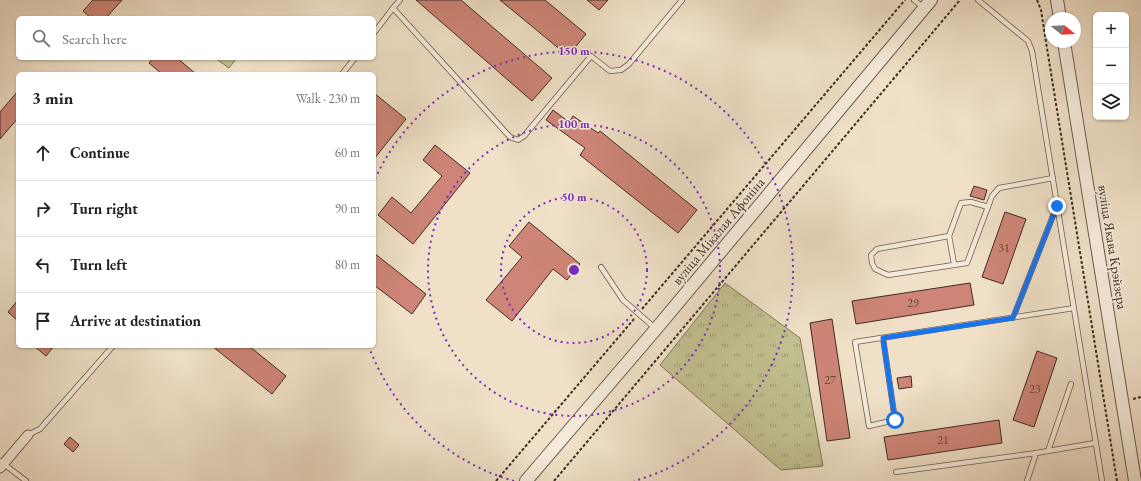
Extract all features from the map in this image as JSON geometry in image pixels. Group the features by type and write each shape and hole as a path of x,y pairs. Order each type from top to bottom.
{"street":[{"path":"1057,0 1059,12"},
{"name":"вуліца Мікалая Афоніна","path":"526,481 656,329 928,4"},
{"name":"вуліца Якава Крэйзера","path":"1065,48 1135,481"},
{"path":"1,464 28,435"}],"lane":[{"path":"376,30 400,0"},
{"path":"393,8 510,137 518,140 524,136 591,56 610,71 621,70 629,64 682,0"},
{"path":"914,0 928,4"},
{"path":"978,0 1028,41 1032,51 1102,481"},
{"path":"344,72 353,60"},
{"path":"949,236 877,249 871,255 872,263 875,269 888,275 967,262 992,196 999,188 1052,178"},
{"path":"954,264 949,236 961,203 971,202 988,207"},
{"path":"1013,318 1057,206"},
{"path":"601,267 623,300 656,329"},
{"path":"883,338 895,420 868,426 855,342 1074,308"},
{"path":"28,435 40,429 111,348"},
{"path":"1048,451 1071,384"},
{"path":"896,472 1036,453 1095,443"},
{"path":"1027,481 1036,453"},
{"path":"1,464 26,481"}],"path":[{"path":"496,481 905,0"},
{"path":"1037,0 1046,42 1117,481"},
{"path":"554,481 959,1"}],"green space":[{"path":"218,60 235,60 229,68"},
{"path":"725,283 800,338 823,466 781,470 660,365"}],"building":[{"path":"93,0 122,0 108,16 89,16 83,11"},
{"path":"416,0 461,0 552,78 532,101"},
{"path":"500,0 545,0 586,34 568,56"},
{"path":"587,0 608,0 599,10"},
{"path":"151,60 179,60 194,72 160,72 149,63"},
{"path":"16,93 16,120 0,139 0,112"},
{"path":"376,95 406,119 376,156"},
{"path":"553,110 569,122 573,116 598,133 600,131 697,210 678,233 580,155 585,148 546,120"},
{"path":"435,145 470,173 413,244 378,215 392,197 411,213 442,176 423,160"},
{"path":"974,186 987,190 984,200 970,196"},
{"path":"1005,212 1026,219 1003,284 982,277"},
{"path":"529,222 580,264 567,280 553,269 512,321 486,300 522,257 509,246"},
{"path":"376,255 426,294 412,314 376,287"},
{"path":"970,283 974,305 856,324 852,301"},
{"path":"16,302 16,319 8,312"},
{"path":"832,319 850,438 827,441 810,323"},
{"path":"36,348 52,348 46,356"},
{"path":"214,348 251,348 286,376 272,394"},
{"path":"1037,351 1057,358 1034,427 1013,420"},
{"path":"911,376 912,387 899,389 897,378"},
{"path":"999,420 1002,443 888,460 884,437"},
{"path":"70,437 79,445 73,452 64,444"}],"route":[{"path":"895,420 883,338 1013,318 1057,206"}]}
